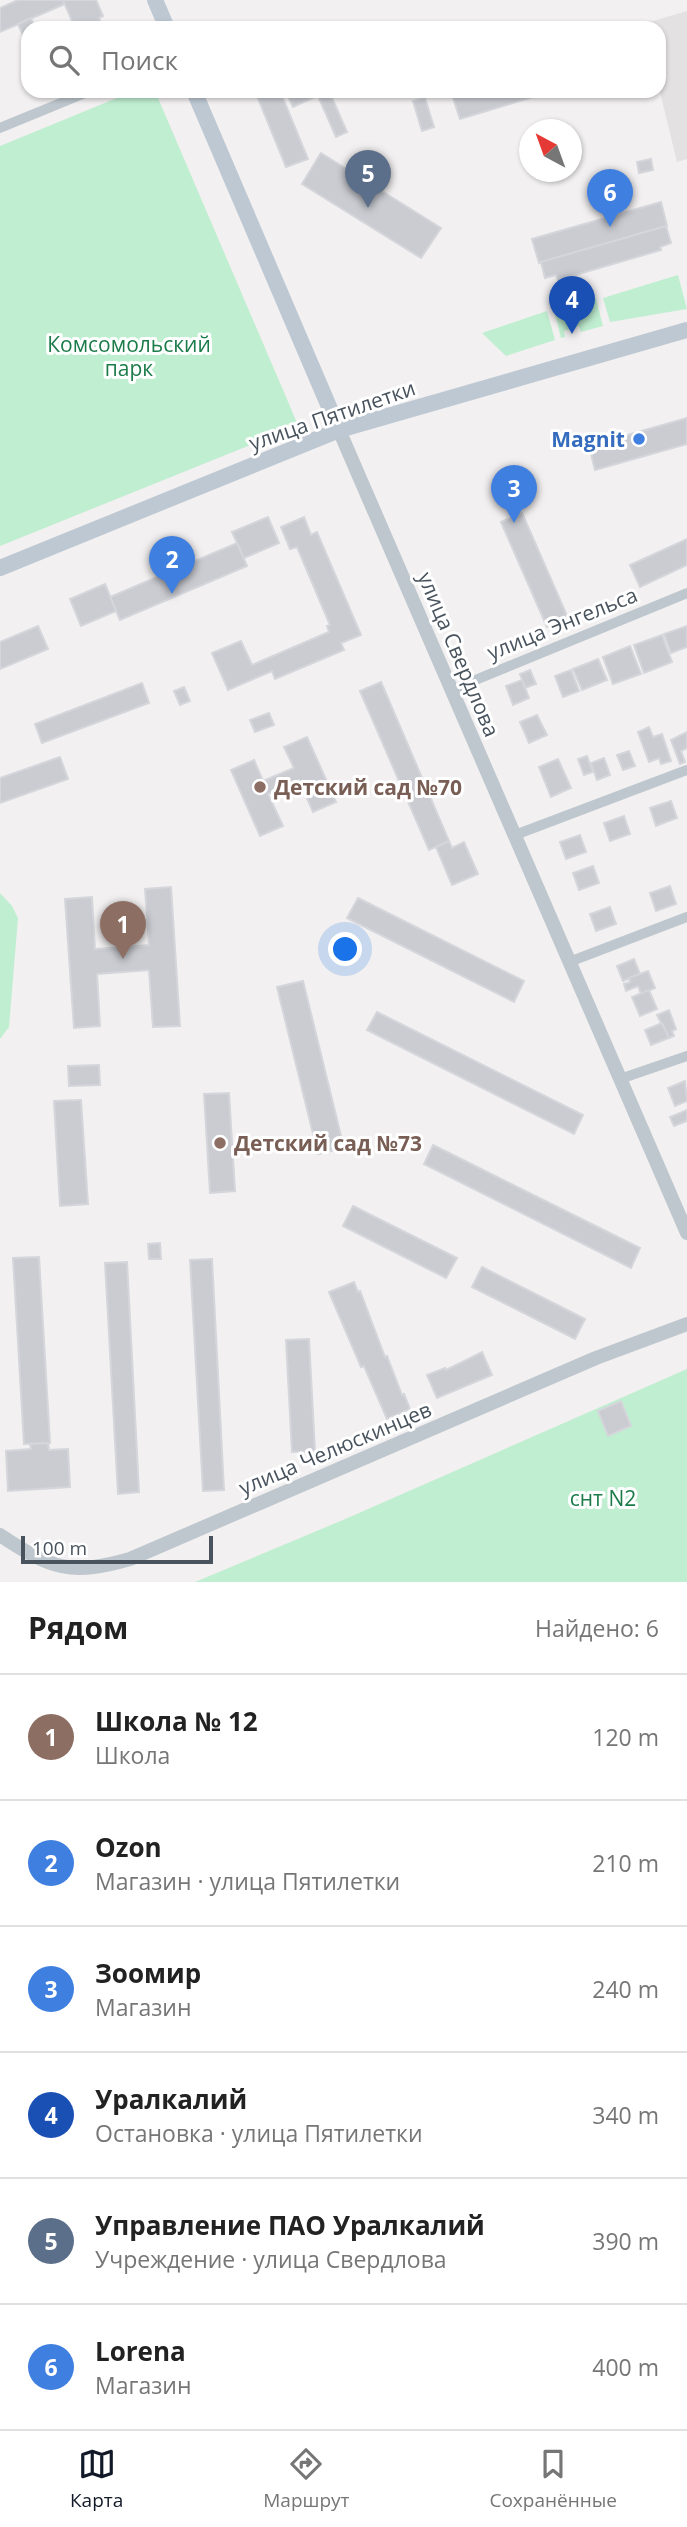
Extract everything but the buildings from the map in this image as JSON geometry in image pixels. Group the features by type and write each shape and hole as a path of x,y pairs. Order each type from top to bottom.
{"main road":[{"path":"155,0 164,21"},
{"name":"улица Свердлова","path":"197,98 339,430"},
{"name":"улица Пятилетки","path":"0,568 339,430 687,330"}],"street":[{"path":"0,128 73,98"},
{"name":"улица Свердлова","path":"339,430 687,1233"},
{"name":"улица Энгельса","path":"451,690 687,593"},
{"path":"514,835 687,770"},
{"path":"569,962 687,917"},
{"path":"620,1079 687,1056"},
{"name":"улица Челюскинцев","path":"0,1535 31,1555 55,1565 84,1570 131,1559 596,1358 687,1324"}],"shaded area":[{"path":"687,11 687,159 677,162 661,98 666,98 666,21 653,21"}],"green space":[{"name":"Комсомольский парк","path":"117,98 158,98 292,411 295,427 0,546 0,146"},
{"path":"678,275 687,309 610,322 603,298"},
{"path":"596,298 603,326 581,332 579,326 564,331 565,337 561,338 554,310"},
{"path":"547,311 555,340 506,356 482,333"},
{"path":"0,893 12,906 18,918 9,1027 0,1039"},
{"name":"снт N2","path":"687,1369 687,1582 195,1582 343,1520"}],"place":[{"name":"Управление ПАО Уралкалий","path":"368,208"},
{"name":"Lorena","path":"610,227"},
{"name":"Уралкалий","path":"572,334"},
{"name":"Magnit","path":"639,439"},
{"name":"Зоомир","path":"514,523"},
{"name":"Ozon","path":"172,594"},
{"name":"Детский сад №70","path":"260,787"},
{"name":"Школа № 12","path":"123,959"},
{"name":"Детский сад №73","path":"220,1143"}]}
